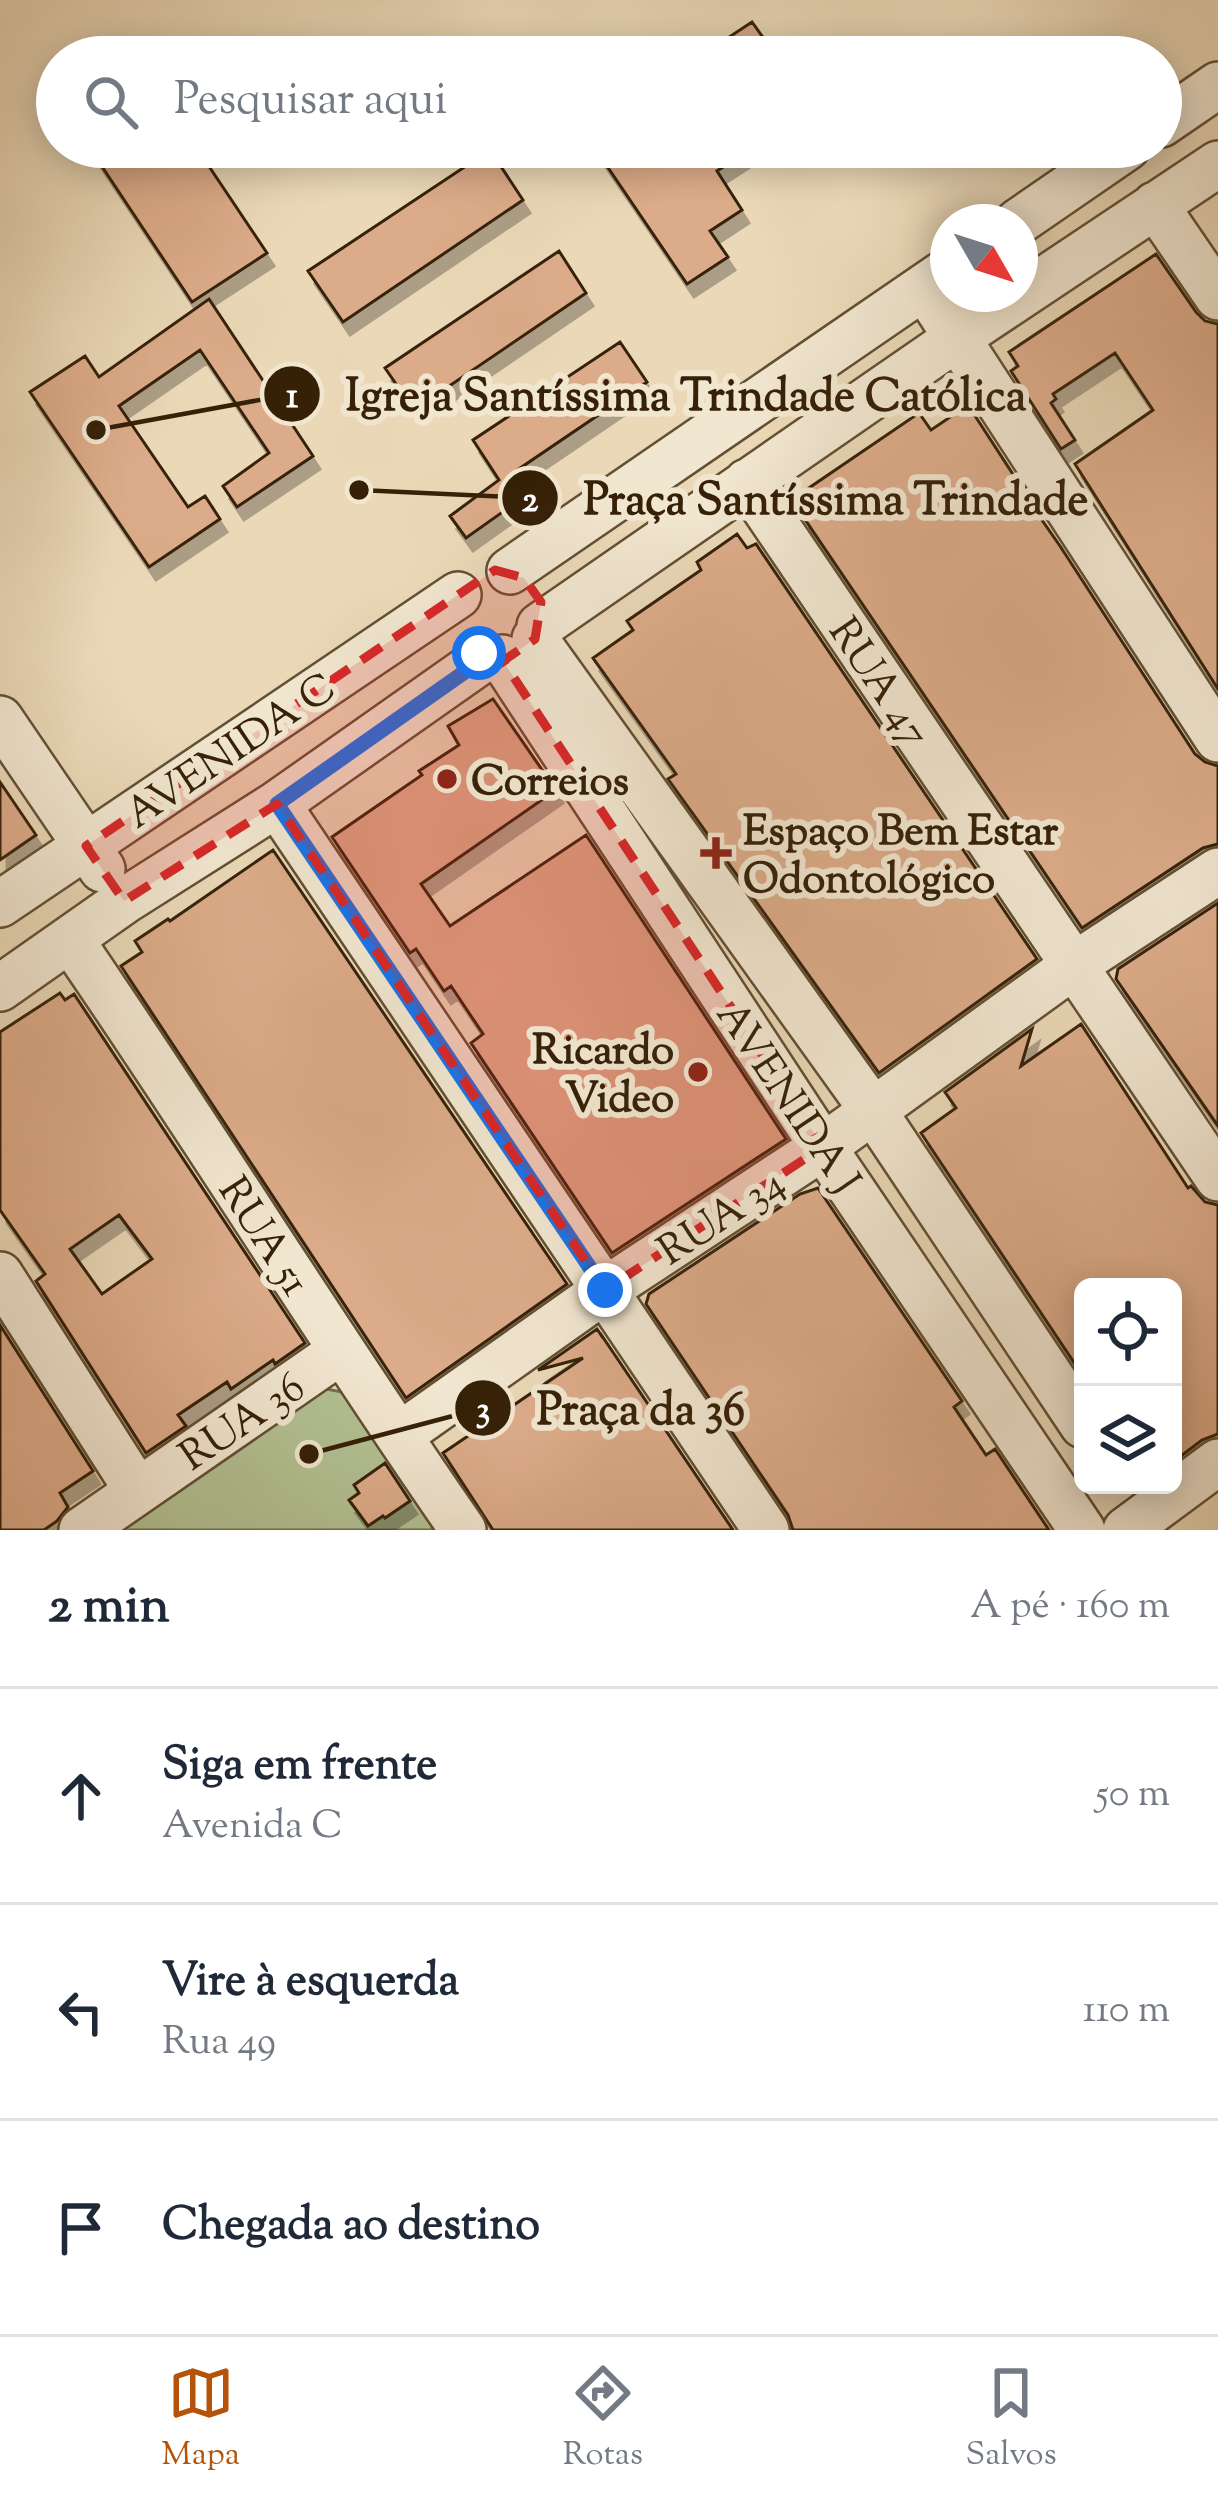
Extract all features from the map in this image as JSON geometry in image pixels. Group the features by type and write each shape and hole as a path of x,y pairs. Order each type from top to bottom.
{"street":[{"path":"1182,110 1218,85"},
{"name":"AVENIDA C","path":"0,988 124,901 515,645 957,338 1218,164"},
{"path":"1038,208 1096,168"},
{"path":"1155,206 1218,297"},
{"path":"510,571 930,282"},
{"path":"948,312 957,338 1218,739"},
{"name":"RUA 47","path":"747,482 1218,1178"},
{"path":"510,571 534,588 541,602 515,645 467,646 454,622 458,595 479,574 510,571"},
{"name":"AVENIDA C","path":"0,904 458,595"},
{"name":"AVENIDA J","path":"515,645 874,1112 1074,1412"},
{"name":"AVENIDA J","path":"515,645 824,1148 1082,1530"},
{"path":"0,719 124,901"},
{"path":"277,804 766,1530"},
{"name":"RUA 34","path":"400,1436 605,1290 824,1148 1073,966 1218,871"},
{"name":"RUA 51","path":"70,939 457,1528"},
{"path":"0,1275 137,1490"},
{"name":"RUA 36","path":"82,1530 341,1352"},
{"path":"1137,1515 1218,1462"}],"highlighted area":[{"path":"495,570 524,578 541,602 535,639 503,661 823,1147 605,1290 277,804 124,901 86,846"}],"green space":[{"path":"321,1388 353,1394 433,1514 432,1530 112,1530"}],"building":[{"path":"752,22 762,36 731,36"},
{"path":"103,168 210,168 267,253 192,302"},
{"path":"463,168 502,168 523,200 343,322 308,271"},
{"path":"608,168 722,168 717,171 742,210 710,231 728,257 687,284"},
{"path":"559,251 586,293 414,410 385,368"},
{"path":"1156,254 1196,312 1218,324 1218,689 1075,464 1153,410 1115,353 1053,394 1056,399 1051,403 1075,440 1061,449 1011,371 1018,366 1009,352"},
{"path":"209,299 313,456 237,507 223,486 269,453 200,350 119,406 188,507 205,496 220,519 149,567 30,392 85,356 99,377"},
{"path":"620,342 647,382 513,473 528,494 466,538 450,516 499,480 473,440"},
{"path":"968,405 1195,754 1218,766 1218,844 1203,848 1082,928 802,515 813,507 803,492 919,413 931,430"},
{"path":"737,534 747,548 756,544 1037,959 879,1073 668,779 676,774 593,658 633,630 627,621 701,570 697,562"},
{"path":"493,699 556,790 421,884 450,926 586,835 786,1139 612,1253 471,1043 483,1034 451,986 444,991 416,949 410,953 332,837 459,745 448,726"},
{"path":"0,782 36,835 0,860"},
{"path":"273,850 567,1284 406,1398 121,966 142,952 135,941"},
{"path":"1218,903 1218,1126 1116,979 1118,969"},
{"path":"60,993 65,1000 74,994 305,1343 231,1389 227,1382 178,1415 186,1426 146,1453 36,1281 45,1274 0,1210 0,1032","holes":["119,1215 152,1259 102,1294 70,1249"]},
{"path":"1081,1024 1188,1188 1205,1202 1218,1205 1218,1434 1182,1455 1182,1278 1074,1278 1074,1362 921,1133 956,1108 945,1092 1032,1029 1021,1066"},
{"path":"818,1188 962,1401 954,1407 986,1455 995,1449 1049,1530 793,1530 788,1515 646,1304 649,1294 800,1194"},
{"path":"0,1325 93,1471 60,1493 68,1507 44,1530 0,1530"},
{"path":"597,1329 733,1530 493,1530 443,1453 583,1358 538,1370"},
{"path":"385,1463 410,1501 368,1526 349,1500 359,1493 354,1485"}],"place":[{"name":"Igreja Santíssima Trindade Católica","path":"96,430"},
{"name":"Praça Santíssima Trindade","path":"359,490"},
{"name":"Correios","path":"447,779"},
{"name":"Espaço Bem Estar Odontológico","path":"716,853"},
{"name":"Ricardo Video","path":"698,1072"},
{"name":"Praça da 36","path":"309,1454"}],"route":[{"path":"479,653 486,657 277,804 605,1290"}]}
